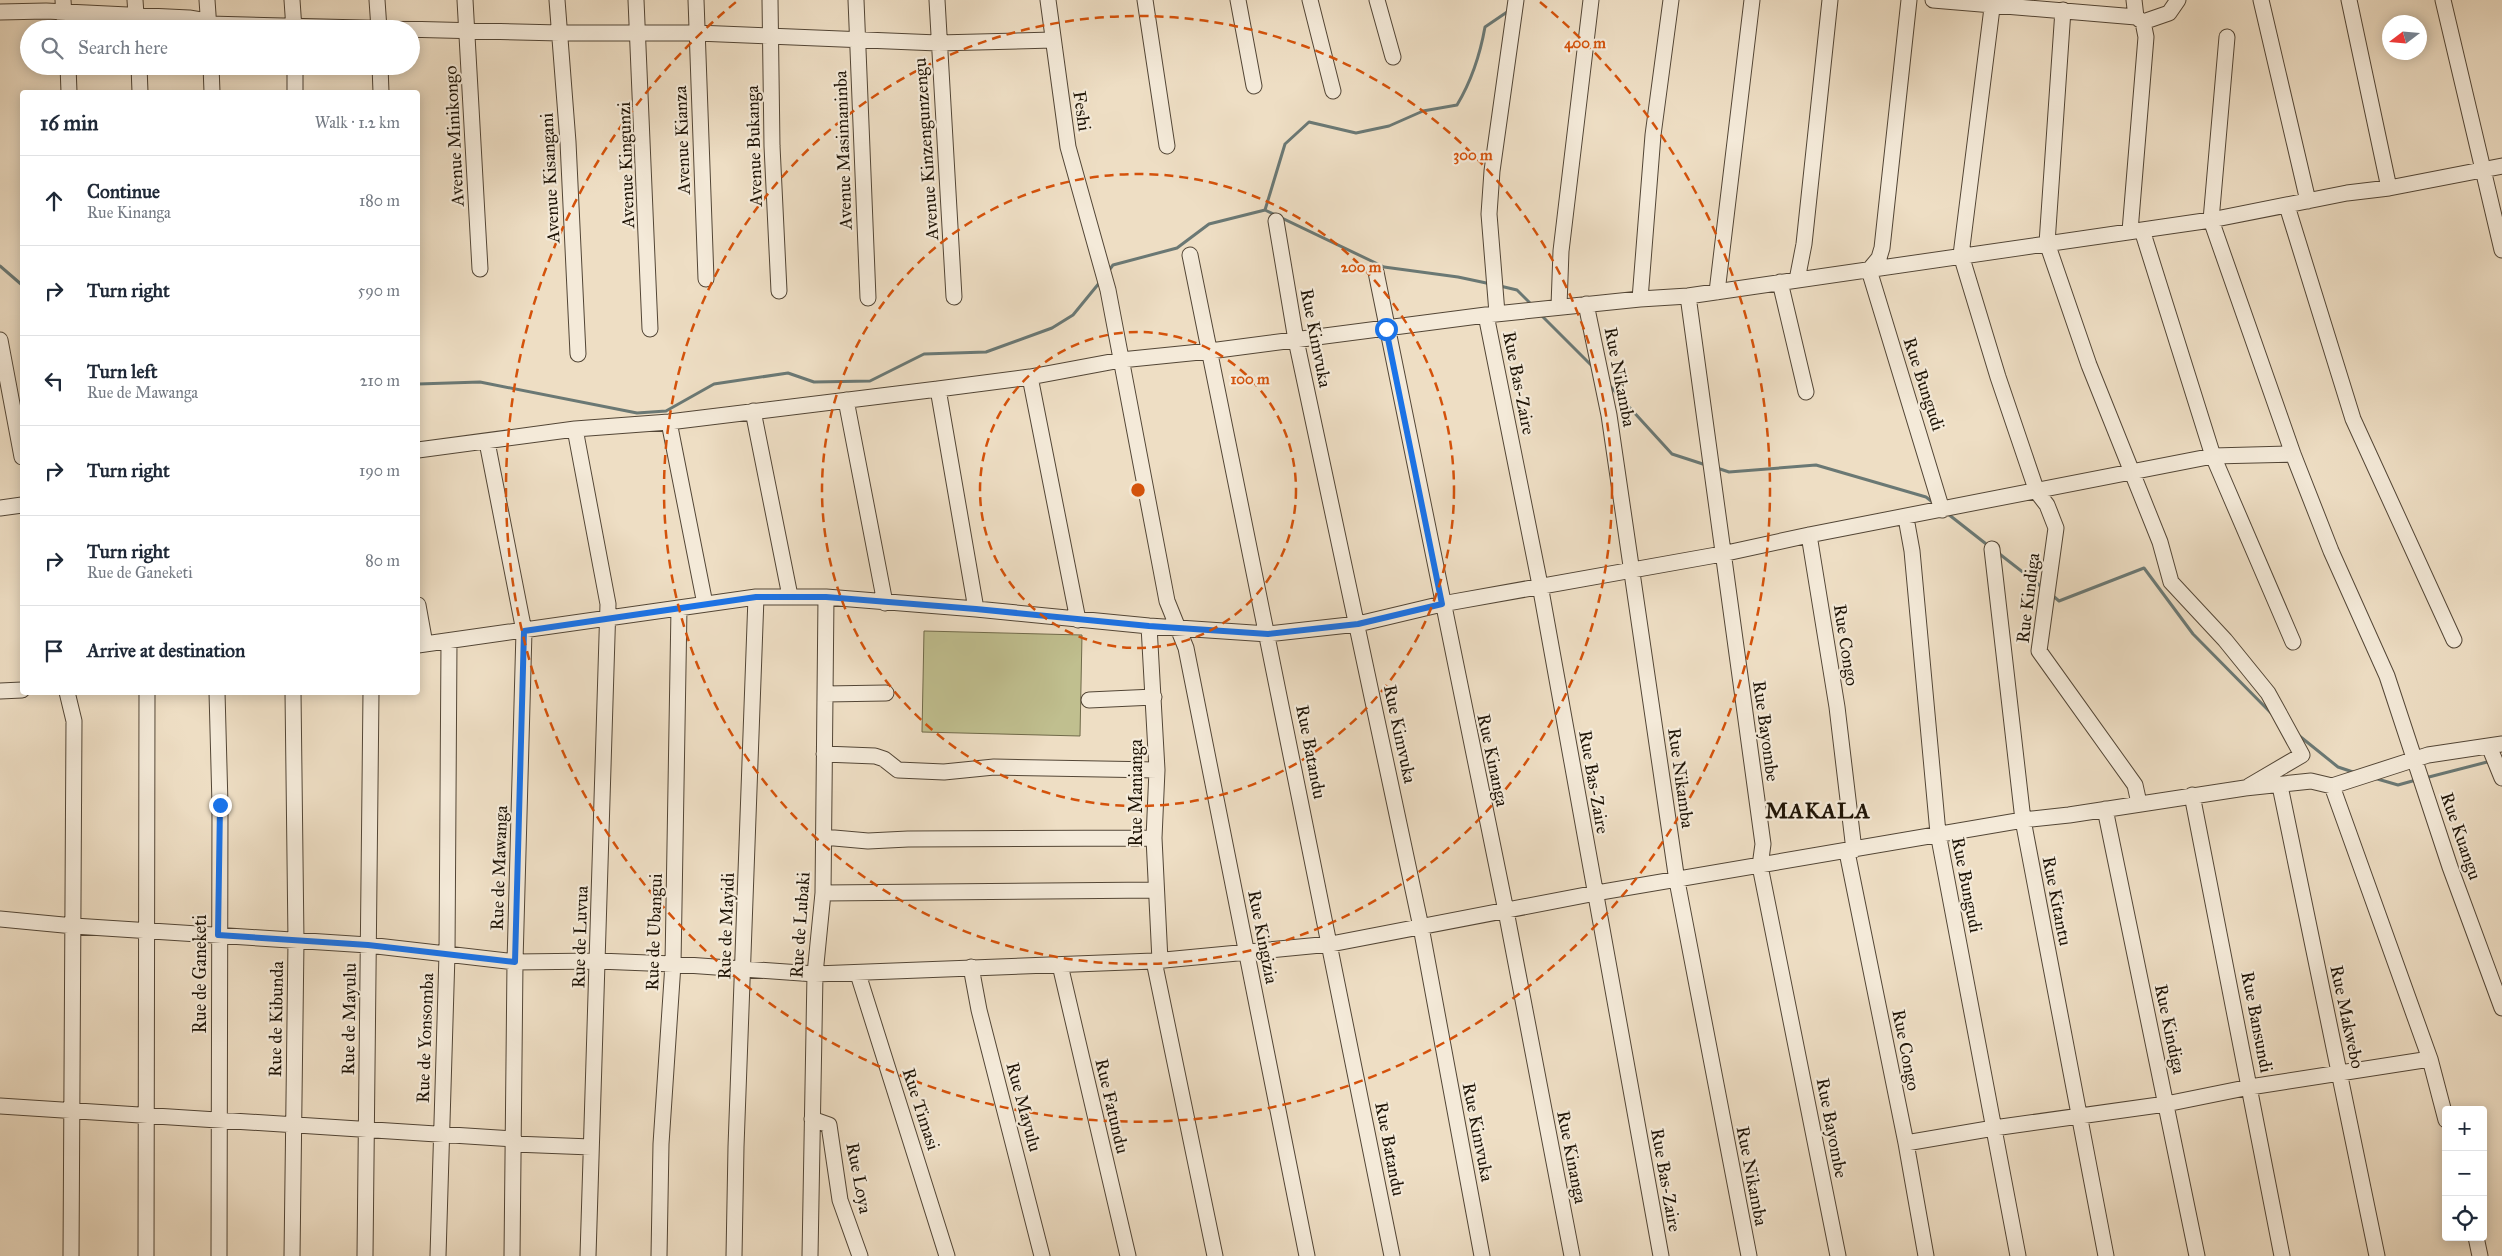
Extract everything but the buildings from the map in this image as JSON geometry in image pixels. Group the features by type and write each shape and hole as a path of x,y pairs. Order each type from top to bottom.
{"street":[{"path":"135,0 137,20"},
{"path":"207,0 208,20"},
{"path":"292,0 293,20"},
{"path":"377,0 378,20"},
{"name":"Avenue Minikongo","path":"465,0 480,270"},
{"name":"Avenue Kisangani","path":"557,0 578,354"},
{"name":"Avenue Kingunzi","path":"636,0 639,33 650,329"},
{"name":"Avenue Kianza","path":"696,0 706,279"},
{"name":"Avenue Bukanga","path":"770,0 772,146 779,291"},
{"name":"Avenue Masimaninba","path":"856,0 868,298"},
{"name":"Avenue Kinzengunzengu","path":"937,0 954,297"},
{"name":"Feshi","path":"1048,0 1068,147 1090,232 1108,290 1121,360"},
{"path":"1145,0 1167,146"},
{"path":"1238,0 1254,86"},
{"path":"1310,0 1333,91"},
{"path":"1377,0 1393,57"},
{"name":"Rue Bas-Zaire","path":"1516,0 1492,171 1489,214 1491,314 1661,1256"},
{"path":"1559,306 1561,251 1591,0"},
{"path":"1640,299 1654,135 1671,0"},
{"path":"1717,292 1752,0"},
{"path":"1798,280 1805,234 1830,0"},
{"path":"1869,270 1881,254 1909,0"},
{"path":"1933,0 1992,3 2139,19 2169,13 2178,0"},
{"path":"2134,0 2146,37 2136,230 2213,456 2293,642"},
{"path":"2261,0 2308,201"},
{"path":"2349,0 2390,188"},
{"path":"2443,0 2502,250"},
{"path":"1961,255 1992,3"},
{"path":"64,7 65,20"},
{"path":"0,12 64,7 123,20"},
{"path":"2063,10 2047,243 2089,365 2160,542 2171,582 2225,640 2268,693 2302,755 2245,788"},
{"path":"180,20 197,20"},
{"path":"420,29 857,38 938,43 1053,40"},
{"path":"2211,220 2227,37"},
{"path":"68,75 69,90"},
{"path":"139,75 140,90"},
{"path":"211,75 212,90"},
{"path":"295,75 295,90"},
{"path":"380,75 381,90"},
{"path":"420,450 575,429 669,422 938,389 1030,377 1121,360 1210,351 1491,314 1559,306 1688,296 2211,220 2288,206 2347,192 2390,188 2502,166"},
{"path":"2288,206 2353,419 2454,640"},
{"name":"Rue Kuangu","path":"2211,220 2293,454 2331,551 2387,676 2450,867 2502,1008"},
{"name":"Rue Kimvuka","path":"1276,221 1296,340 1421,927 1482,1256"},
{"name":"Rue Batandu","path":"1190,255 1331,944 1392,1256"},
{"name":"Rue Kindiga","path":"1961,255 1998,378 2037,492 2047,505 2056,528 2039,651 2135,786 2139,803"},
{"name":"Rue Bungudi","path":"1869,270 1942,510"},
{"name":"Rue Kinanga","path":"1376,272 1386,329 1506,911 1572,1256"},
{"path":"1780,282 1806,392"},
{"name":"Rue Bayombe","path":"1688,296 1762,844 1760,866 1838,1256"},
{"name":"Rue Nikamba","path":"1586,304 1609,415 1676,881 1749,1256"},
{"path":"0,340 20,446"},
{"name":"Rue Kingizia","path":"1121,360 1167,601 1186,648 1307,1256"},
{"path":"1030,377 1078,620"},
{"path":"938,389 976,609"},
{"path":"846,400 885,603"},
{"path":"753,411 790,596"},
{"path":"669,422 705,604"},
{"name":"Rue de Luvua","path":"575,429 607,591 598,961 588,1256"},
{"name":"Rue de Mawanga","path":"487,442 524,631 515,962 512,1256"},
{"path":"420,631 421,644 449,642 756,597 790,596 826,597 1149,626 1268,634 1358,624 1442,604 1722,554 1809,535 1906,518 2131,471 2213,456 2293,454"},
{"path":"0,508 20,505"},
{"name":"Rue Bungudi","path":"1906,518 1912,551 1938,833 2018,1256"},
{"name":"Rue Congo","path":"1809,535 1837,707 1850,851 1926,1256"},
{"name":"Rue Kitantu","path":"1992,550 2023,820 2106,1256"},
{"name":"Rue de Mayidi","path":"734,1256 736,1147 756,597"},
{"name":"Rue de Lubaki","path":"810,1256 815,974 823,893 826,597"},
{"name":"Rue de Ubangui","path":"659,1256 661,1144 673,964 679,608"},
{"name":"Rue Manianga","path":"1149,626 1157,770 1154,838 1157,961 1216,1256"},
{"name":"Rue de Yonsomba","path":"438,1256 440,1134 447,954 449,642"},
{"path":"0,691 20,690"},
{"path":"824,694 886,693"},
{"path":"68,695 74,720 71,1256"},
{"path":"146,1256 147,695"},
{"name":"Rue de Ganeketi","path":"217,695 220,805 218,935 219,1256"},
{"name":"Rue de Kibunda","path":"292,1256 296,942 293,695"},
{"name":"Rue de Mayulu","path":"366,1256 371,695"},
{"path":"1089,700 1154,697"},
{"path":"0,919 296,942 368,945 515,962 598,961 815,974 858,974 971,967 1157,961 1331,944 1596,894 1850,851 1938,833 2023,820 2105,810 2139,803 2245,788 2280,786 2311,781 2332,786 2415,759 2496,745 2502,778"},
{"path":"824,754 875,756 884,759 898,770 944,772 994,767 1157,770"},
{"name":"Rue Makwebo","path":"2280,786 2377,1256"},
{"path":"2332,786 2430,1059 2442,1106"},
{"name":"Rue Bansundi","path":"2192,795 2282,1256"},
{"name":"Rue Kindiga","path":"2105,810 2197,1256"},
{"path":"823,837 868,841 908,839 1154,838"},
{"path":"823,893 1156,890"},
{"name":"Rue Fatundu","path":"1060,965 1128,1256"},
{"name":"Rue Mayulu","path":"971,967 979,1010 1042,1256"},
{"name":"Rue Timasi","path":"858,974 947,1256"},
{"path":"1906,1143 1994,1128 2166,1104 2250,1087 2430,1059"},
{"path":"0,1106 440,1134 514,1142 591,1147"},
{"name":"Rue Loya","path":"812,1119 829,1125 840,1200 860,1256"},
{"path":"2477,1241 2480,1256"}],"shaded area":[{"path":"924,631 1082,635 1080,736 922,732"}],"waterway":[{"path":"1265,210 1285,144 1309,122 1356,133 1389,126 1423,111 1457,105 1475,67 1485,27 1510,10"},
{"path":"1107,273 1113,265 1177,248 1209,224 1265,210 1384,267 1458,277 1491,284"},
{"path":"0,266 20,283"},
{"path":"420,384 480,382 637,413 666,411 714,384 788,373 814,382 870,381 924,354 986,352 1052,328 1073,315 1100,282"},
{"path":"1500,286 1517,290 1532,305"},
{"path":"1541,315 1593,367"},
{"path":"1609,385 1672,454 1706,465"},
{"path":"1717,468 1729,472 1816,465 1926,497 1935,504"},
{"path":"1948,514 1990,547"},
{"path":"1997,552 2043,588"},
{"path":"2052,595 2059,601 2144,568 2193,634 2273,715"},
{"path":"2297,734 2338,767 2356,773"},
{"path":"2425,778 2491,761"},
{"path":"2374,778 2398,785 2416,780"}],"district":[{"name":"MAKALA","path":"1818,810"}],"route":[{"path":"220,805 218,935 296,942 368,945 515,962 524,631 756,597 790,596 826,597 1149,626 1268,634 1358,624 1442,604 1386,329"}]}
